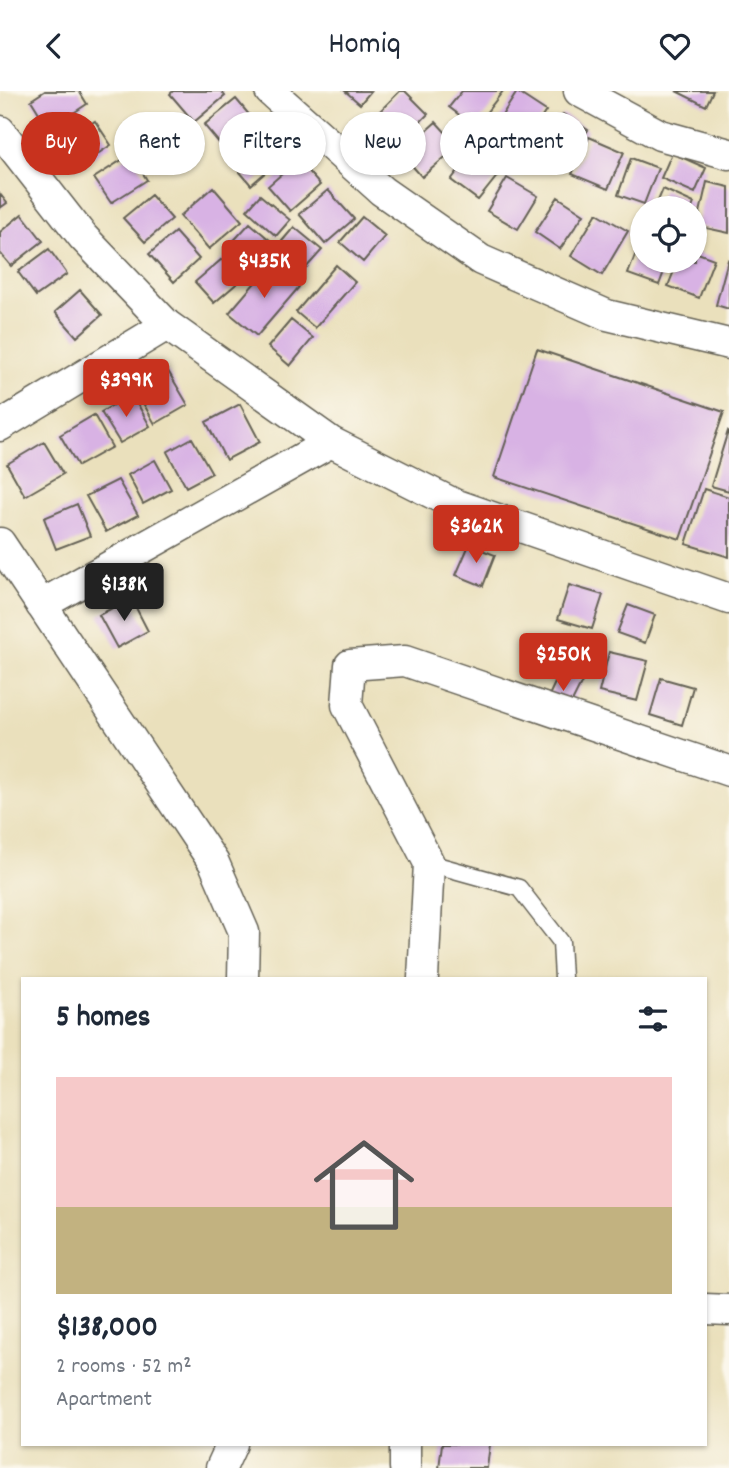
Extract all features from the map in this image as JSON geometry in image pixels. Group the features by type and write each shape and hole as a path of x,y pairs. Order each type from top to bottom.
{"street":[{"path":"270,91 382,191 481,261 607,315 729,344"},
{"path":"579,91 660,135 729,155"},
{"path":"0,131 83,237 167,325 331,442 454,504 729,599"},
{"path":"0,426 167,325"},
{"path":"41,605 331,442"},
{"path":"0,543 214,863 244,932 243,977"},
{"path":"423,977 429,863 347,705 350,665 405,661 729,771"},
{"path":"707,1309 729,1310"},
{"path":"220,1468 231,1446"},
{"path":"405,1446 405,1468"}],"lane":[{"path":"429,863 519,888 562,942 564,977"}],"building":[{"path":"45,91 79,91 87,104 75,112 38,112 31,100"},
{"path":"173,91 221,91 225,96 205,113 185,112 170,94"},
{"path":"345,91 371,91 360,104"},
{"path":"400,91 405,91 426,112 379,112"},
{"path":"462,91 503,91 487,112 456,112 449,107"},
{"path":"676,91 713,91 706,106"},
{"path":"517,92 546,111 545,112 504,112"},
{"path":"236,99 247,112 220,112"},
{"path":"219,113 219,143 205,126"},
{"path":"436,122 440,126 440,162 426,174 426,131"},
{"path":"100,128 111,145 100,152"},
{"path":"589,137 624,152 608,189 574,175 588,175"},
{"path":"672,153 706,168 695,193 661,178"},
{"path":"631,158 658,168 647,196 630,196 630,199 618,195"},
{"path":"114,165 114,175 144,175 147,180 111,203 94,178"},
{"path":"243,175 262,175 251,185"},
{"path":"281,175 311,175 320,185 290,211 268,186"},
{"path":"455,175 498,175 478,200 451,180"},
{"path":"507,178 538,196 518,229 487,211"},
{"path":"707,182 729,187 729,233 707,228 707,196 704,196"},
{"path":"213,187 242,221 209,249 180,216"},
{"path":"663,189 678,196 660,196"},
{"path":"328,190 354,219 325,244 299,214"},
{"path":"0,194 7,203 0,208"},
{"path":"151,195 172,219 145,242 123,218"},
{"path":"260,195 290,220 276,236 247,210"},
{"path":"558,197 584,214 560,249 535,232"},
{"path":"597,213 628,231 602,275 571,256"},
{"path":"22,214 43,241 11,266 0,253 0,232"},
{"path":"362,217 385,236 363,262 340,242"},
{"path":"250,223 271,241 248,267 227,248"},
{"path":"294,227 322,250 304,270 277,247"},
{"path":"175,232 199,259 174,282 149,254"},
{"path":"49,249 67,274 36,296 18,272"},
{"path":"707,256 714,259 699,298 668,286 673,273 707,273"},
{"path":"222,259 241,280 214,303 195,282"},
{"path":"729,261 729,309 716,305"},
{"path":"271,264 299,287 257,336 229,313"},
{"path":"336,265 355,282 315,328 296,312"},
{"path":"630,269 630,273 664,273 659,285 628,274"},
{"path":"80,290 102,315 77,337 55,312"},
{"path":"291,320 313,338 290,366 268,347"},
{"path":"537,349 724,412 680,539 494,477"},
{"path":"168,371 188,405 155,424 135,389"},
{"path":"132,394 150,426 120,443 101,412"},
{"path":"240,404 260,442 226,460 206,422"},
{"path":"94,415 112,447 78,466 60,435"},
{"path":"729,432 729,491 711,486"},
{"path":"192,438 212,473 186,487 167,452"},
{"path":"44,442 63,474 25,496 7,464"},
{"path":"155,460 171,489 143,504 128,475"},
{"path":"118,480 138,515 106,532 86,496"},
{"path":"704,489 729,497 729,557 686,544"},
{"path":"77,504 90,536 56,549 44,518"},
{"path":"469,545 495,555 483,586 456,575"},
{"path":"569,585 603,595 592,629 558,619"},
{"path":"131,598 148,631 117,648 99,615"},
{"path":"628,605 655,615 645,643 617,633"},
{"path":"609,652 648,661 637,701 599,692"},
{"path":"560,672 582,682 566,714 545,704"},
{"path":"661,678 693,687 682,725 650,715"},
{"path":"442,1446 490,1446 487,1468 439,1468"}]}
